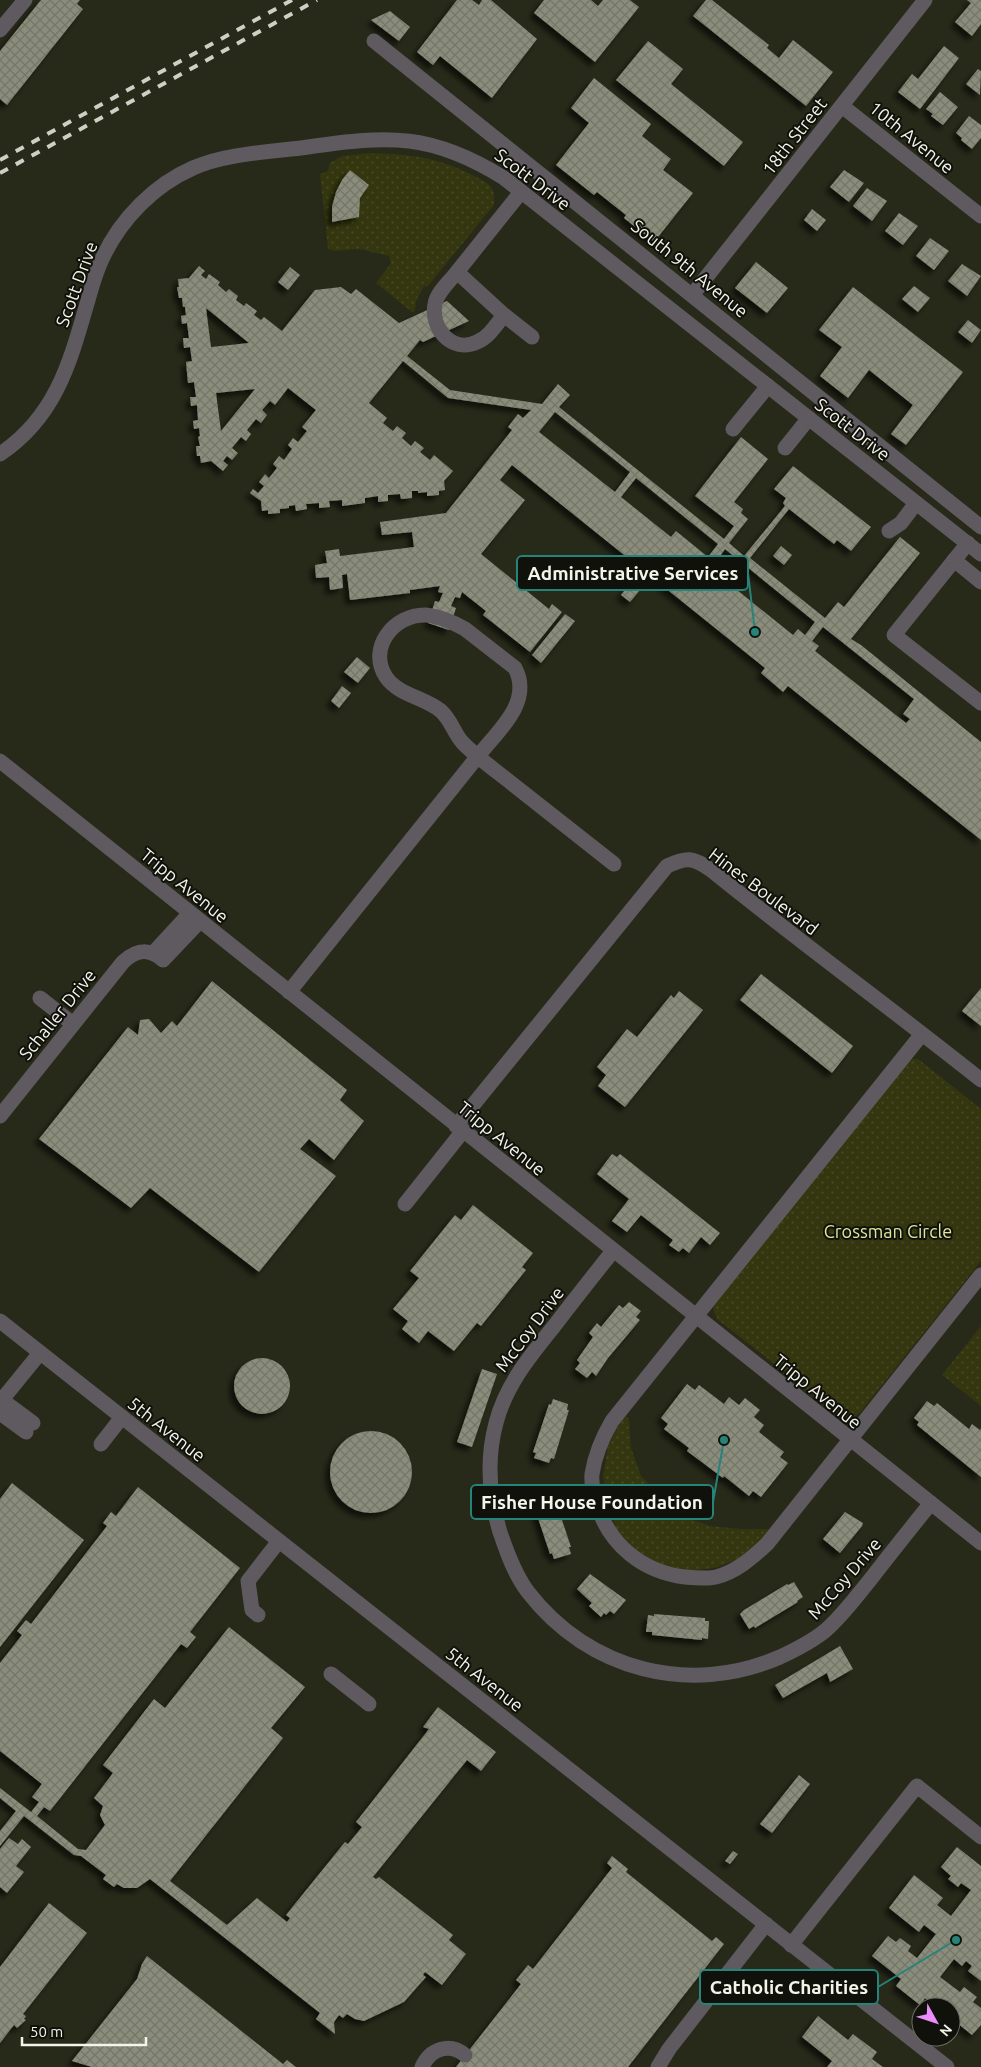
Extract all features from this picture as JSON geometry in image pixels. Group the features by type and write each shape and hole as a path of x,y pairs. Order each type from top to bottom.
{"street":[{"path":"0,30 25,0"},
{"name":"18th Street","path":"693,294 924,0"},
{"name":"South 9th Avenue","path":"374,41 693,294 981,527"},
{"name":"10th Avenue","path":"842,106 981,216"},
{"name":"Scott Drive","path":"0,454 31,427 60,385 69,364 96,274 102,258 114,237 129,216 172,180 194,168 231,158 361,140 414,140 449,150 479,163 521,192 981,554"},
{"path":"504,315 489,334 476,343 457,344 446,339 436,325 435,302 440,293 521,192"},
{"path":"457,272 504,315 532,337"},
{"path":"733,429 768,386"},
{"path":"785,448 809,418"},
{"path":"889,531 901,523 916,503"},
{"path":"968,543 894,635 981,703"},
{"path":"954,560 981,582"},
{"path":"289,992 478,756 504,724 519,700 522,689 520,678 515,668 505,659 458,624 427,615 415,616 400,622 388,632 382,643 379,655 382,669 388,680 414,698 428,702 440,710 451,721 461,741 478,756 614,864"},
{"name":"Tripp Avenue","path":"0,762 981,1543"},
{"name":"Hines Boulevard","path":"405,1204 460,1129 666,868 684,859 696,861 711,870 811,951 981,1080"},
{"name":"Schaller Drive","path":"1,1111 128,957 134,953 158,956 195,917"},
{"path":"40,998 73,1024"},
{"path":"922,1034 612,1421 601,1439 592,1475 593,1491 605,1526 617,1543 632,1558 651,1568 675,1576 694,1578 716,1577 736,1569 767,1544 981,1275"},
{"name":"McCoy Drive","path":"613,1251 522,1366 507,1389 496,1421 489,1451 489,1484 495,1516 513,1568 527,1591 544,1611 562,1626 586,1644 611,1658 666,1675 729,1674 756,1666 781,1657 825,1631 844,1612 931,1503"},
{"name":"5th Avenue","path":"0,1321 947,2067"},
{"path":"29,1428 1,1405 40,1353"},
{"path":"101,1444 122,1417"},
{"path":"258,1615 252,1610 248,1581 279,1541"},
{"path":"331,1674 369,1704"},
{"path":"791,1945 917,1786 981,1837"},
{"path":"658,2067 669,2048 766,1924"},
{"path":"422,2067 429,2056 441,2049 455,2050 465,2056"}],"green space":[{"path":"369,153 397,154 436,161 481,179 493,191 494,205 427,287 424,286 416,301 415,311 412,312 376,283 391,263 389,256 359,249 334,251 328,249 320,174 328,171 330,163 342,156"},
{"name":"Crossman Circle","path":"911,1059 918,1059 981,1109 981,1261 859,1414 852,1418 844,1418 718,1320 713,1304"},
{"path":"981,1326 981,1406 942,1375"},
{"path":"626,1417 629,1419 631,1448 641,1476 672,1508 685,1517 710,1526 770,1529 770,1532 739,1559 714,1568 688,1571 659,1564 635,1549 617,1530 607,1504 603,1476 608,1446 621,1421"}],"building":[{"path":"41,0 80,0 77,4 83,9 7,105 0,99 0,51"},
{"path":"457,0 472,0 479,5 482,0 491,0 537,39 492,98 440,56 433,65 417,52"},
{"path":"544,0 591,0 598,6 603,0 630,0 639,7 595,62 534,13"},
{"path":"706,0 712,0 769,45 767,48 779,58 793,40 833,72 806,106 693,16"},
{"path":"967,0 981,0 981,24 972,36 955,22 971,3"},
{"path":"390,11 410,27 399,41 371,20"},
{"path":"648,41 683,69 671,84 743,142 724,166 616,80"},
{"path":"944,46 959,58 920,109 898,92 912,74 918,79"},
{"path":"978,69 981,71 980,95 966,84"},
{"path":"594,78 651,124 642,136 671,159 663,170 693,193 654,242 624,218 626,215 597,192 594,195 556,165 589,123 571,108"},
{"path":"940,92 958,107 943,125 931,116 933,114 926,109"},
{"path":"969,116 981,125 981,138 972,149 956,133"},
{"path":"350,170 369,185 360,198 359,217 332,222 332,207 336,192"},
{"path":"844,170 864,183 849,202 830,187"},
{"path":"867,188 887,201 872,221 853,206"},
{"path":"812,209 826,220 817,231 804,220"},
{"path":"899,213 918,226 903,245 885,231"},
{"path":"930,238 949,251 934,270 916,256"},
{"path":"756,262 788,288 767,313 735,288"},
{"path":"962,264 981,276 967,296 948,281"},
{"path":"199,266 205,271 201,275 206,279 209,274 220,282 218,285 226,292 229,289 238,296 236,300 244,306 246,303 257,311 254,315 261,320 264,317 282,331 315,290 341,287 351,294 356,289 399,323 447,301 469,321 423,342 420,340 407,356 450,390 542,404 558,384 570,395 559,407 724,539 734,526 695,496 741,437 768,459 734,502 743,509 741,513 748,519 729,543 744,556 785,506 783,503 786,498 774,489 793,466 871,527 851,551 837,540 834,544 789,509 750,558 825,618 838,602 844,607 900,537 920,553 851,639 861,645 981,742 981,840 788,686 783,692 761,673 765,668 512,465 500,480 525,500 481,554 549,609 552,604 562,612 530,652 483,615 486,611 462,592 460,598 455,597 451,606 456,608 449,630 428,623 435,601 439,602 443,593 438,592 440,586 410,590 410,593 350,600 347,574 342,575 343,588 330,590 329,577 316,578 315,565 327,563 325,551 339,549 340,556 414,547 412,532 382,535 380,522 446,513 512,430 508,427 518,414 523,418 531,410 448,398 403,361 369,403 387,418 383,423 393,431 397,426 406,433 402,438 411,446 415,441 424,448 420,452 430,460 434,455 453,471 444,481 445,490 439,491 439,495 427,496 427,492 418,493 418,491 412,491 412,498 401,499 400,494 388,495 388,501 378,502 378,496 365,498 365,503 342,506 342,500 329,501 330,507 319,508 319,503 306,504 307,509 296,511 295,505 280,509 280,513 268,514 268,510 262,511 261,501 250,493 253,489 258,493 264,486 259,482 265,474 269,478 277,468 273,464 279,456 284,460 292,449 288,445 293,438 298,442 307,431 302,427 316,410 288,388 275,405 270,401 262,410 267,415 261,423 256,419 247,430 251,434 246,441 241,437 232,448 238,453 232,460 227,456 223,461 228,465 223,471 211,461 201,463 200,456 197,456 196,446 200,446 199,428 194,429 193,421 198,420 197,405 191,406 190,397 196,397 194,382 188,383 186,362 192,361 190,347 184,348 183,338 189,338 187,323 182,324 181,316 186,315 185,307 183,307 182,298 179,298 177,287 179,287 178,279 189,278","holes":["206,308 249,343 211,347","255,389 221,431 216,393","555,412 630,472 615,492 539,432","636,478 718,544 708,557 676,531 671,537 621,497","725,549 815,622 805,635 798,629 793,635 711,569","823,627 914,699 903,714 910,719 906,723 815,651 819,646 812,641"]},
{"path":"290,267 300,275 288,290 278,282"},
{"path":"914,286 930,298 918,312 902,299"},
{"path":"853,287 963,372 906,445 891,434 913,405 869,370 848,398 820,376 842,347 819,330"},
{"path":"968,320 981,330 972,343 958,332"},
{"path":"781,546 792,555 784,565 773,556"},
{"path":"632,581 641,589 630,602 621,595"},
{"path":"565,614 575,621 541,663 532,655"},
{"path":"357,657 370,668 358,683 344,672"},
{"path":"342,686 351,693 339,708 331,701"},
{"path":"761,974 853,1046 832,1073 740,1000"},
{"path":"212,981 347,1090 340,1100 364,1121 334,1160 309,1139 300,1149 336,1176 259,1272 150,1188 131,1208 39,1139 128,1027 138,1035 140,1020 149,1019 161,1033 172,1021 177,1026"},
{"path":"981,988 981,1026 962,1011"},
{"path":"679,991 703,1010 625,1107 598,1086 606,1075 597,1067 627,1029 637,1037 671,995 674,998"},
{"path":"612,1154 617,1157 620,1154 720,1233 710,1245 701,1237 689,1253 683,1248 679,1252 669,1245 673,1240 641,1215 627,1232 612,1221 629,1199 597,1174"},
{"path":"473,1205 533,1253 522,1267 526,1270 481,1326 477,1323 454,1351 428,1331 419,1343 402,1329 408,1321 393,1309 419,1278 410,1271 455,1215 461,1220"},
{"path":"629,1302 641,1311 636,1317 640,1320 608,1358 596,1376 592,1372 587,1378 575,1369 580,1363 577,1360 593,1337 589,1333 597,1323 601,1327 619,1305 623,1308"},
{"path":"256,1358 268,1358 278,1362 286,1370 290,1386 286,1402 278,1410 268,1414 256,1414 246,1410 238,1402 234,1392 234,1380 238,1370 246,1362"},
{"path":"482,1369 497,1374 472,1447 457,1442"},
{"path":"687,1384 695,1390 699,1385 724,1404 729,1397 739,1405 745,1398 760,1410 754,1417 764,1425 759,1432 784,1452 780,1457 788,1463 761,1497 753,1491 749,1496 724,1476 723,1478 687,1451 689,1448 664,1429 668,1424 661,1418"},
{"path":"553,1399 568,1404 567,1410 569,1410 554,1459 551,1458 549,1463 534,1458 536,1453 533,1452 549,1404 551,1405"},
{"path":"927,1401 934,1406 937,1403 969,1429 972,1424 980,1430 981,1428 981,1477 917,1425 919,1422 914,1418"},
{"path":"371,1431 387,1434 400,1443 409,1456 412,1472 409,1488 400,1501 387,1510 371,1513 355,1510 342,1501 333,1488 330,1472 333,1456 342,1443 355,1434"},
{"path":"12,1483 84,1540 0,1647 0,1499"},
{"path":"138,1487 240,1568 190,1632 196,1637 187,1648 181,1644 50,1811 44,1807 37,1816 78,1849 86,1850 105,1825 100,1815 103,1806 94,1798 113,1773 103,1765 154,1699 165,1708 229,1627 305,1687 271,1728 283,1738 170,1881 227,1925 257,1898 287,1922 290,1918 286,1915 345,1842 348,1844 362,1827 356,1822 429,1729 423,1727 438,1707 496,1752 481,1771 467,1760 373,1877 376,1879 379,1877 453,1935 449,1940 466,1954 442,1985 425,1972 423,1975 426,1977 404,2002 364,2021 355,2019 347,2014 343,2018 339,2015 334,2022 335,2034 316,2019 320,2013 150,1879 137,1888 124,1888 117,1884 114,1887 103,1879 106,1875 81,1856 74,1855 24,1816 0,1846 0,1831 16,1811 0,1798 0,1788 31,1812 39,1802 32,1797 42,1784 0,1751 0,1663 22,1635 17,1631 26,1620 31,1624 107,1526 103,1523 111,1512 116,1516"},
{"path":"551,1493 553,1500 555,1499 571,1547 569,1547 571,1554 554,1559 552,1553 550,1554 534,1506 536,1505 534,1499"},
{"path":"845,1512 863,1523 840,1553 823,1539"},
{"path":"590,1574 626,1600 614,1614 610,1611 606,1615 604,1613 601,1617 589,1606 592,1603 577,1589"},
{"path":"794,1582 803,1597 755,1628 754,1626 749,1629 740,1614 787,1584"},
{"path":"654,1614 705,1618 705,1621 709,1621 708,1639 652,1635 652,1632 646,1632 648,1615 654,1616"},
{"path":"840,1646 853,1669 830,1682 827,1673 783,1698 775,1685"},
{"path":"799,1775 810,1784 772,1833 760,1824"},
{"path":"9,1838 18,1844 22,1839 31,1847 16,1866 24,1872 7,1893 0,1887 0,1849"},
{"path":"957,1847 981,1866 981,1981 968,1971 972,1966 966,1961 962,1966 954,1959 940,1977 960,1992 964,1987 977,1997 973,2002 981,2008 981,2025 972,2035 961,2026 961,1997 911,1998 896,1986 901,1979 872,1956 888,1936 896,1942 900,1938 911,1946 908,1951 917,1958 936,1934 924,1925 919,1932 889,1908 914,1875 943,1898 937,1905 951,1916 971,1890 961,1883 958,1887 948,1879 951,1876 941,1867"},
{"path":"733,1851 738,1854 730,1864 725,1861"},
{"path":"612,1856 628,1869 626,1872 712,1941 716,1937 724,1944 628,2067 456,2067 521,1984 516,1980 528,1965 533,1969 612,1868 607,1863"},
{"path":"49,1903 87,1933 23,2014 26,2016 24,2019 26,2020 17,2028 14,2025 0,2043 0,1967"},
{"path":"147,1956 283,2064 287,2060 296,2067 92,2067 72,2061 137,1979"},
{"path":"818,2016 848,2040 853,2034 877,2052 872,2059 883,2067 827,2067 832,2061 802,2037"}],"railway":[{"path":"0,160 292,0"},
{"path":"0,173 317,0"}],"place":[{"name":"Administrative Services","path":"755,632"},
{"name":"Fisher House Foundation","path":"724,1440"},
{"name":"Catholic Charities","path":"956,1940"}]}
